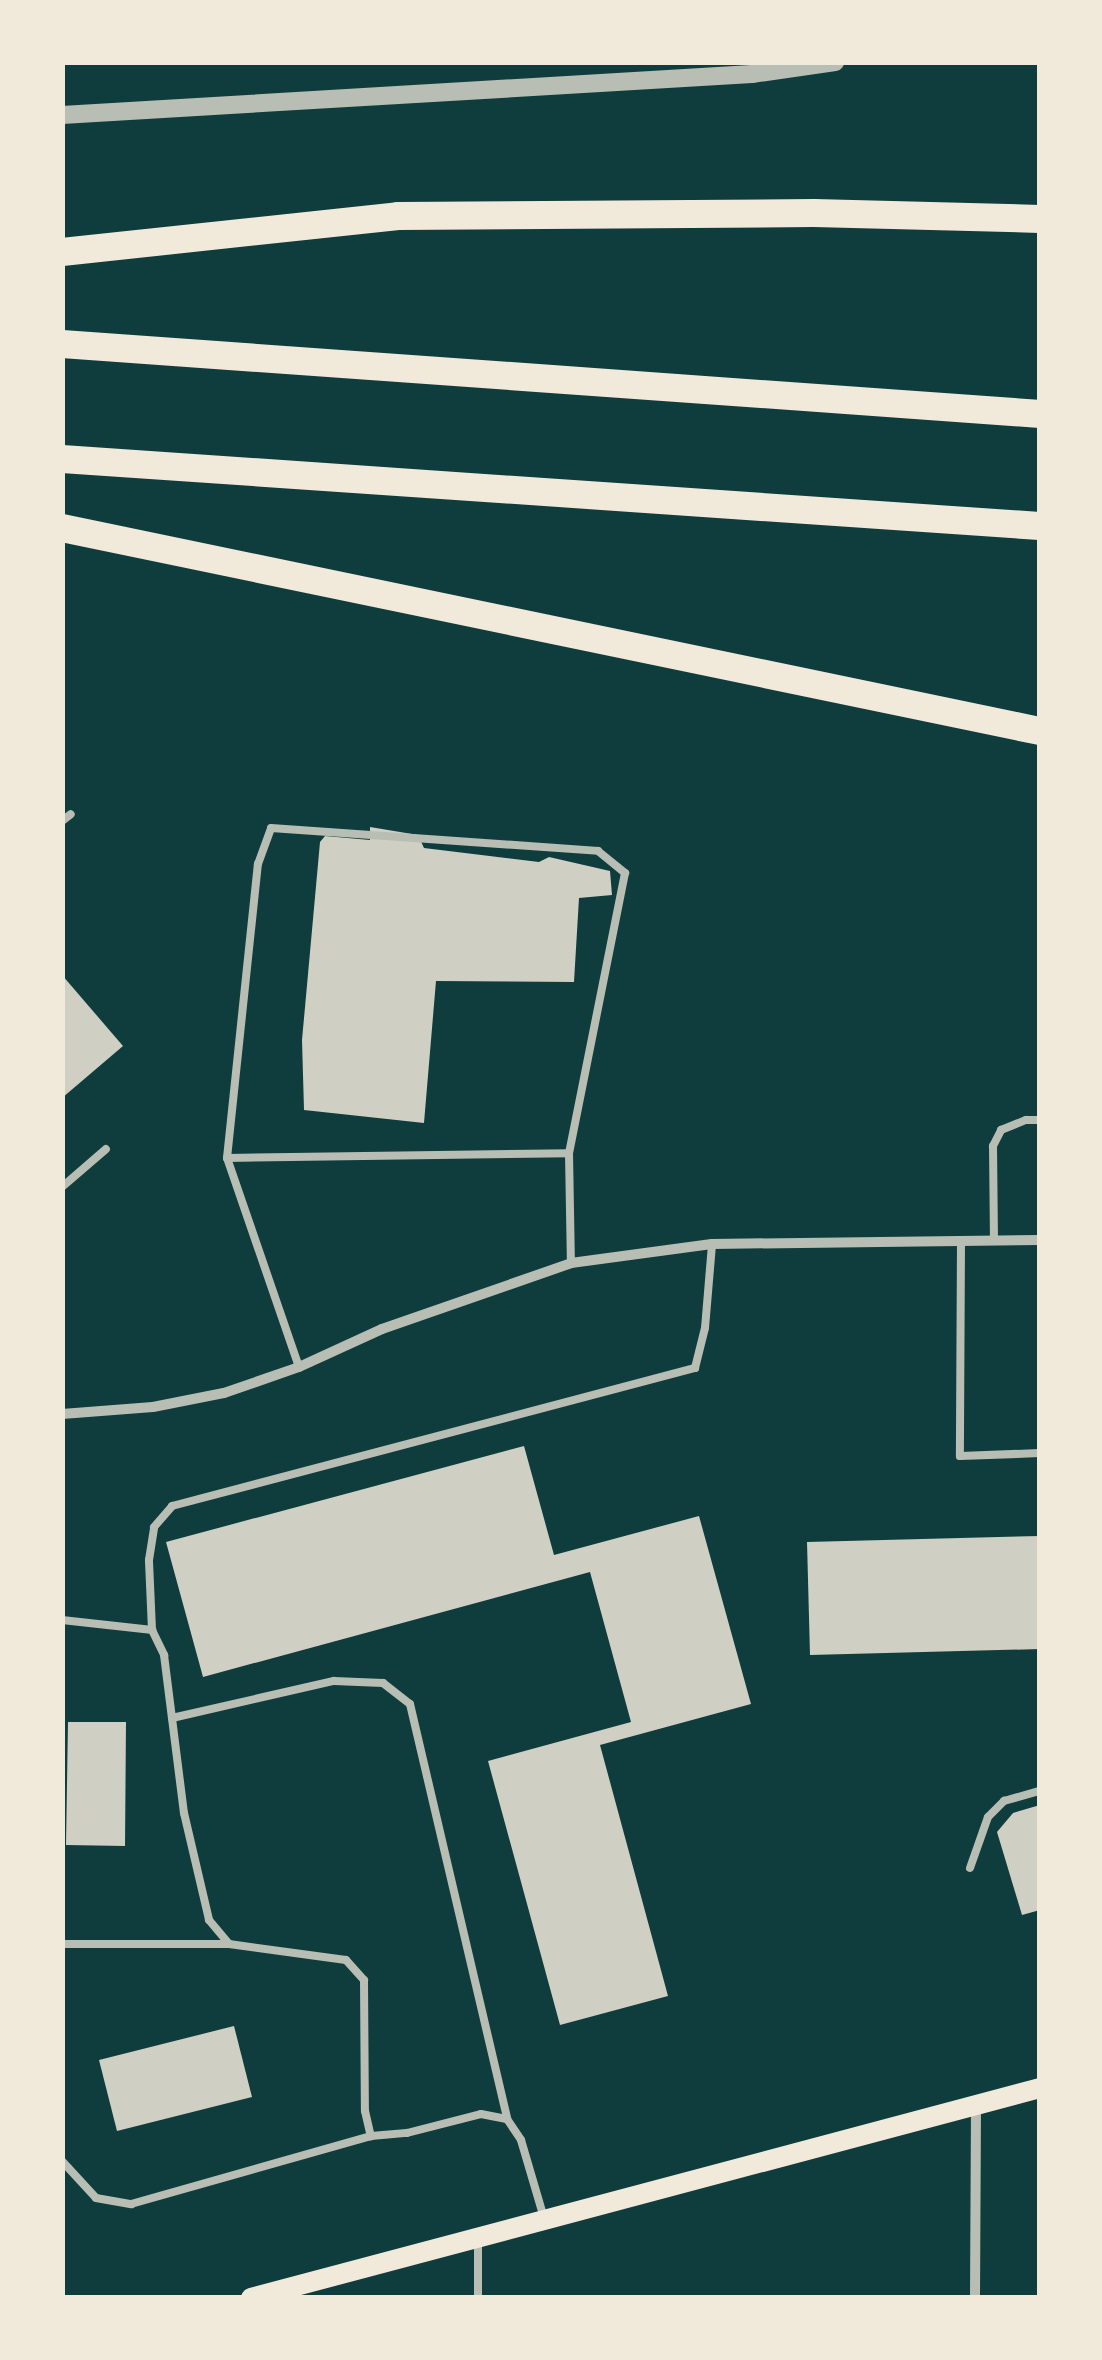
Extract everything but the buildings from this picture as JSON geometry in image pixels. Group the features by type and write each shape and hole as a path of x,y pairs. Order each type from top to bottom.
{"highway":[{"path":"62,252 398,216 814,214 1040,219"},
{"path":"62,344 1040,414"},
{"path":"62,460 1040,526"},
{"path":"62,528 1040,730"}],"main road":[{"path":"251,2298 282,2294 1040,2088"}],"street":[{"path":"62,115 752,74 836,62"},
{"path":"62,1414 153,1407 224,1393 299,1367 382,1329 571,1263 712,1244 1040,1240"},
{"path":"975,2298 976,2104"}],"lane":[{"path":"62,821 70,814"},
{"path":"299,1367 227,1158 258,864 270,828 598,851 625,872 568,1154 571,1263"},
{"path":"994,1242 992,1146 1001,1130 1026,1120 1040,1120"},
{"path":"62,1187 106,1149"},
{"path":"227,1158 568,1154"},
{"path":"961,1242 960,1456 1040,1453"},
{"path":"230,1944 209,1920 195,1876 164,1655 152,1630 149,1560 154,1527 172,1506 695,1368 705,1328 712,1244"},
{"path":"62,1620 152,1630"},
{"path":"172,1718 334,1681 383,1683 410,1704 507,2119 521,2140 544,2220"},
{"path":"970,1868 988,1817 1004,1802 1040,1792"},
{"path":"62,1944 230,1944 346,1960 364,1980 365,2110 371,2136"},
{"path":"62,2161 96,2198 131,2204 371,2136 407,2133 481,2114 507,2119"},
{"path":"478,2238 478,2298"}]}
